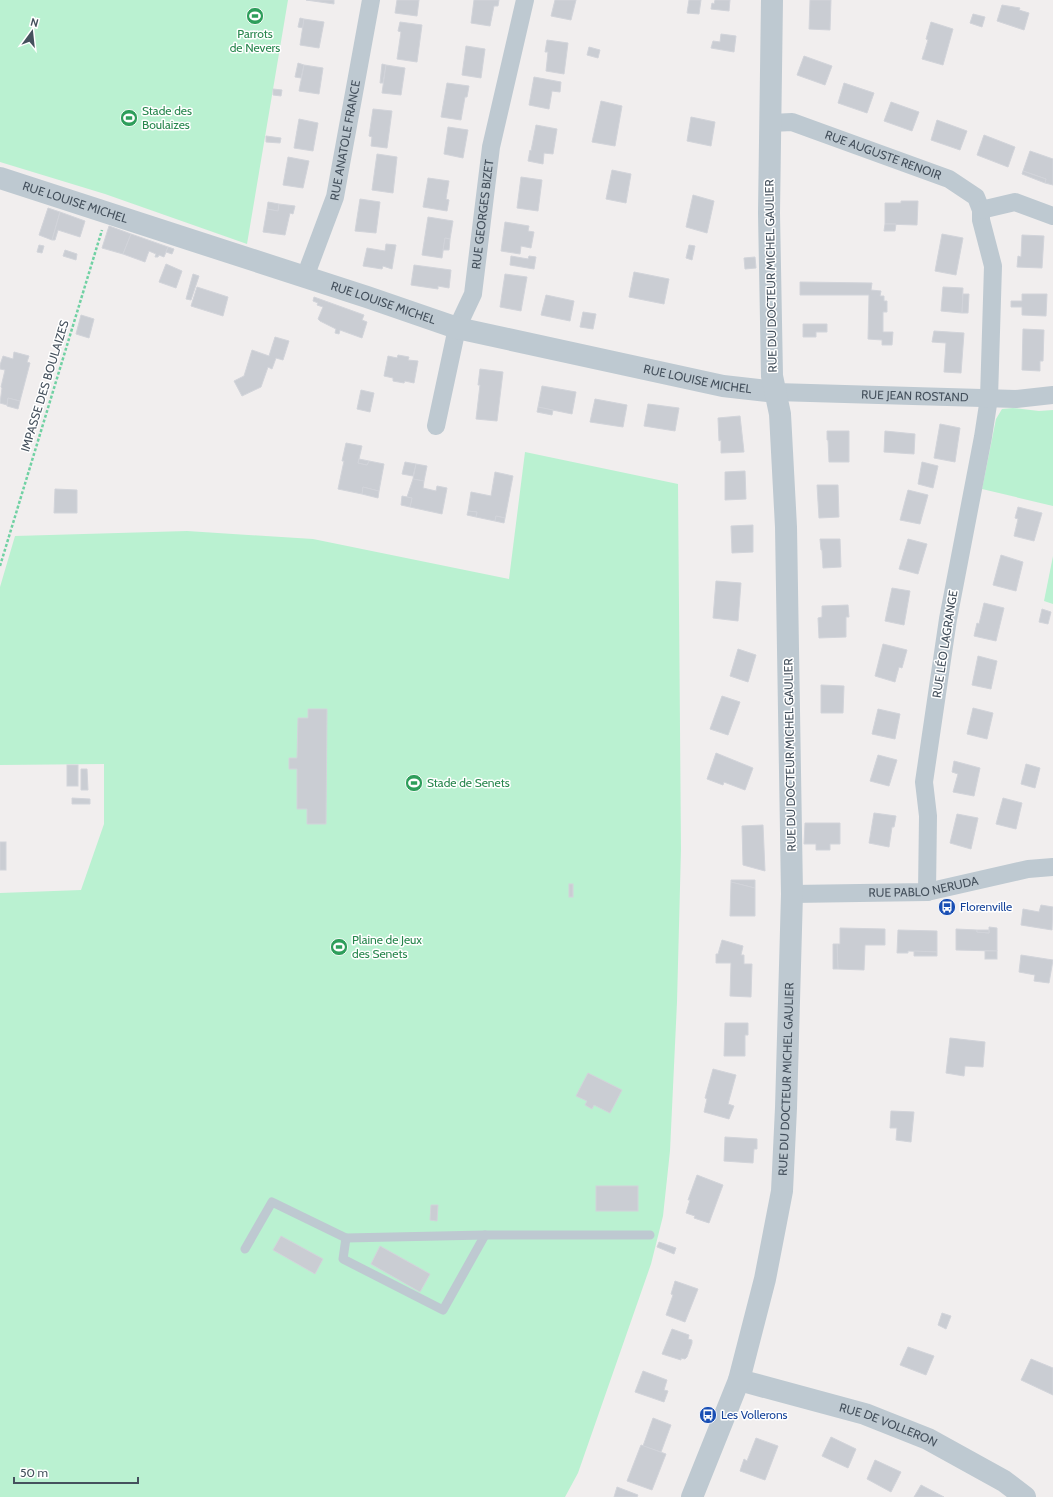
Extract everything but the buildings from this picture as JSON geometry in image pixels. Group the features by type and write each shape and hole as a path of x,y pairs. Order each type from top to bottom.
{"street":[{"name":"RUE ANATOLE FRANCE","path":"305,277 335,197 371,0"},
{"name":"RUE GEORGES BIZET","path":"436,426 457,328 473,294 490,147 525,0"},
{"name":"RUE DU DOCTEUR MICHEL GAULIER","path":"692,1497 739,1380 765,1279 782,1191 786,1108 792,894 786,527 780,414 772,376 770,213 772,0"},
{"name":"RUE AUGUSTE RENOIR","path":"772,123 792,122 949,180 976,197 981,210 981,220 993,266 989,398"},
{"name":"RUE LOUISE MICHEL","path":"0,178 457,328 724,386 776,392"},
{"path":"981,210 1015,202 1053,216"},
{"name":"RUE JEAN ROSTAND","path":"776,392 1016,399 1053,395"},
{"name":"RUE LÉO LAGRANGE","path":"927,892 928,816 924,782 948,619 984,437 989,398"},
{"name":"RUE PABLO NERUDA","path":"792,894 927,892 1028,869 1053,868"},
{"name":"RUE DE VOLLERON","path":"739,1380 865,1414 928,1439 1004,1481 1025,1497"}],"lane":[{"path":"245,1249 272,1202 346,1238 485,1235 650,1235"},
{"path":"346,1238 343,1259 443,1310 485,1235"}],"path":[{"name":"IMPASSE DES BOULAIZES","path":"0,566 107,212"}],"green space":[{"name":"Stade des Boulaizes","path":"0,0 288,0 247,244 105,194 0,162"},
{"path":"1013,408 1039,411 1053,410 1053,506 982,489 996,419 1002,409"},
{"name":"Plaine de Jeux des Senets","path":"525,452 678,484 681,849 677,1002 670,1151 663,1216 651,1264 578,1473 565,1497 0,1497 0,893 81,890 104,824 104,764 0,765 0,587 15,536 187,531 313,539 509,579"},
{"path":"1053,556 1053,604 1044,601"}],"place":[{"name":"Parrots de Nevers","path":"255,16"},
{"name":"Stade des Boulaizes","path":"129,118"},
{"name":"Stade de Senets","path":"414,783"},
{"name":"Florenville","path":"947,907"},
{"name":"Plaine de Jeux des Senets","path":"339,947"},
{"name":"Les Vollerons","path":"708,1415"}]}
